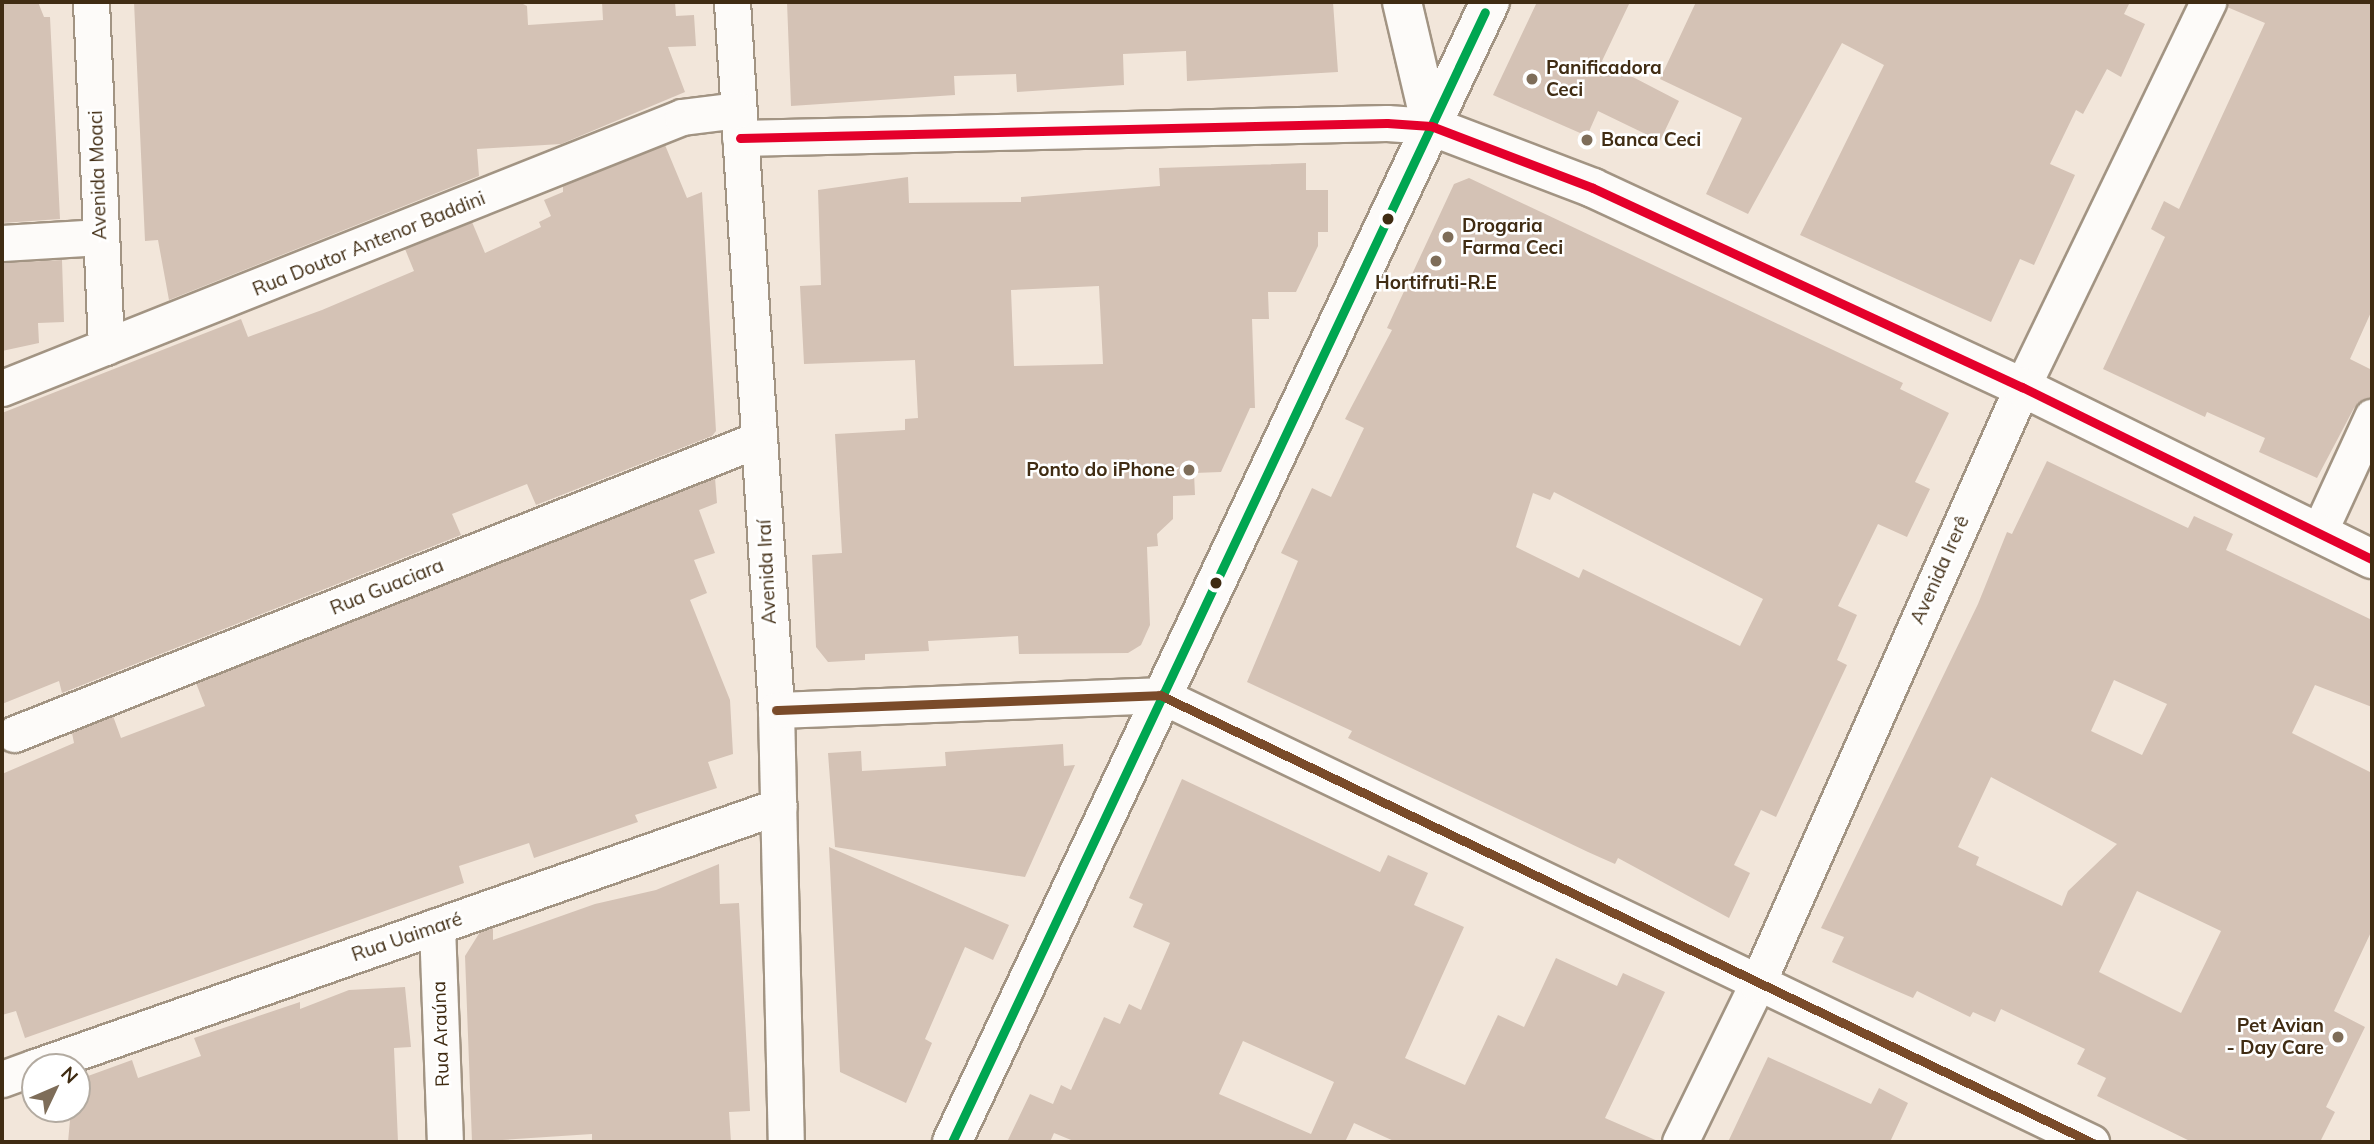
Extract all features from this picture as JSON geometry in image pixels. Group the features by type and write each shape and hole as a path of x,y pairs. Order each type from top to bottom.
{"street":[{"name":"Avenida Moaci","path":"91,2 106,347"},
{"name":"Avenida Iraí","path":"732,2 776,710 786,1142"},
{"path":"1402,2 1431,126"},
{"path":"952,1142 1160,695 1490,2"},
{"name":"Avenida Irerê","path":"1680,1142 1757,984 2022,387 2208,2"},
{"name":"Rua Doutor Antenor Baddini","path":"2,388 682,117 739,124 1387,122 1431,126"},
{"path":"1431,126 1535,162 2022,387 2372,559"},
{"path":"2,243 101,237"},
{"path":"2319,533 2372,417"},
{"name":"Rua Guaciara","path":"13,734 759,439"},
{"path":"776,710 1160,695 1757,984 2091,1142"},
{"name":"Rua Uaimaré","path":"75,1053 779,806"},
{"name":"Rua Araúna","path":"437,926 445,1142"},
{"name":"Rua Uaimaré","path":"2,1079 21,1072"}],"building":[{"path":"2,2 38,2 44,17 50,17 60,219 2,223"},
{"path":"134,2 519,2 527,6 528,25 603,20 602,2 675,2 676,16 694,15 696,46 668,47 685,92 561,144 477,149 479,176 169,300 158,240 145,241"},
{"path":"787,2 1333,2 1338,72 1187,81 1186,51 1123,54 1124,85 1017,92 1016,74 954,76 955,95 791,106"},
{"path":"1537,2 1630,2 1602,61 1679,101 1660,141 1598,111 1587,136 1493,95"},
{"path":"1696,2 2130,2 2124,14 2145,24 2121,77 2107,69 2083,114 2076,110 2050,164 2075,175 2034,265 2020,259 1991,322 1800,235 1884,65 1842,43 1748,214 1706,194 1742,118 1660,79"},
{"path":"2228,2 2372,2 2372,310 2350,359 2372,370 2372,397 2354,408 2317,478 2259,452 2265,438 2207,412 2205,417 2103,369 2165,237 2151,229 2164,201 2179,209 2265,23 2227,7"},
{"path":"665,145 687,198 702,192 716,431 712,436 536,505 527,484 452,514 461,535 62,693 59,681 2,704 2,413 241,319 248,337 322,310 414,271 405,249 472,222 485,253 541,227 539,222 551,216 544,200 563,192 563,186"},
{"path":"1306,163 1306,190 1328,190 1328,232 1318,232 1318,246 1296,292 1268,292 1269,319 1252,319 1255,408 1250,408 1221,472 1194,473 1195,495 1173,496 1173,519 1157,534 1158,546 1147,547 1150,625 1141,645 1128,653 1019,654 1018,636 928,641 929,651 865,654 865,660 828,662 816,647 812,555 842,553 835,434 905,430 905,419 918,418 915,360 804,364 800,286 821,285 818,190 908,177 909,203 1021,202 1021,197 1160,186 1159,168","holes":["1099,286 1103,364 1014,366 1011,290"]},
{"path":"1469,178 1903,383 1900,389 1949,413 1915,482 1930,489 1907,537 1878,524 1838,606 1857,615 1837,660 1847,665 1776,817 1761,810 1734,865 1750,873 1729,918 1618,858 1615,864 1588,852 1348,738 1352,731 1247,682 1298,561 1281,553 1312,488 1331,497 1364,428 1345,419 1392,330 1387,328 1454,184","holes":["1554,492 1763,599 1740,646 1583,569 1579,578 1516,547 1533,493 1550,500"]},
{"path":"62,260 64,322 38,323 39,343 2,351 2,263"},
{"path":"2047,461 2188,528 2194,516 2233,534 2226,550 2372,620 2372,707 2315,685 2292,733 2372,773 2372,930 2334,1011 2365,1027 2326,1107 2335,1112 2320,1142 2192,1142 2097,1096 2106,1078 2077,1064 2085,1049 2001,1009 1995,1022 1973,1012 1970,1017 1917,991 1913,998 1832,962 1844,937 1821,928 1978,604 2007,532 2012,534","holes":["2114,680 2167,704 2142,755 2091,731","1991,777 2117,844 2068,891 2062,906 1976,865 1979,857 1958,847","2137,891 2221,931 2181,1013 2099,972"]},
{"path":"715,478 717,503 699,510 715,553 694,560 707,593 690,600 730,700 733,754 708,762 717,788 635,815 638,822 534,858 529,843 459,866 464,883 25,1038 16,1011 2,1015 2,774 74,743 72,733 113,716 121,738 205,706 196,683"},
{"path":"1063,744 1064,766 1075,765 1025,877 835,847 828,753 861,751 862,771 946,766 945,752"},
{"path":"1182,779 1380,872 1388,855 1428,873 1414,905 1464,927 1405,1058 1465,1085 1498,1015 1524,1027 1556,958 1617,986 1623,973 1665,992 1605,1118 1660,1142 1396,1142 1354,1123 1345,1142 1076,1142 1054,1133 1050,1142 1007,1142 1030,1094 1053,1104 1061,1085 1071,1090 1104,1017 1120,1024 1129,1004 1141,1010 1170,943 1133,927 1143,904 1129,898","holes":["1243,1041 1334,1082 1311,1134 1219,1094"]},
{"path":"829,847 1009,925 993,960 965,947 925,1039 932,1043 906,1103 840,1072"},
{"path":"719,864 720,904 739,903 750,1111 729,1112 731,1142 592,1142 592,1134 472,1142 465,956 480,932 493,928 493,940 595,904 656,890"},
{"path":"405,987 411,1047 394,1048 398,1142 68,1142 70,1123 91,1123 91,1075 132,1060 138,1078 201,1056 194,1038 300,1002 300,1009 349,990"},
{"path":"1768,1057 1871,1104 1879,1088 1908,1103 1890,1142 1728,1142"}],"transit line":[{"path":"952,1142 1485,12"},
{"path":"740,138 1387,123 1431,126 1593,188 2022,387 2372,559"},
{"path":"776,710 1160,695 2091,1142"}],"place":[{"name":"Panificadora Ceci","path":"1532,79"},
{"name":"Banca Ceci","path":"1587,140"},
{"name":"Drogaria Farma Ceci","path":"1448,237"},
{"name":"Hortifruti-R.E","path":"1436,261"},
{"name":"Ponto do iPhone","path":"1189,470"},
{"name":"Pet Avian - Day Care","path":"2338,1037"}]}
